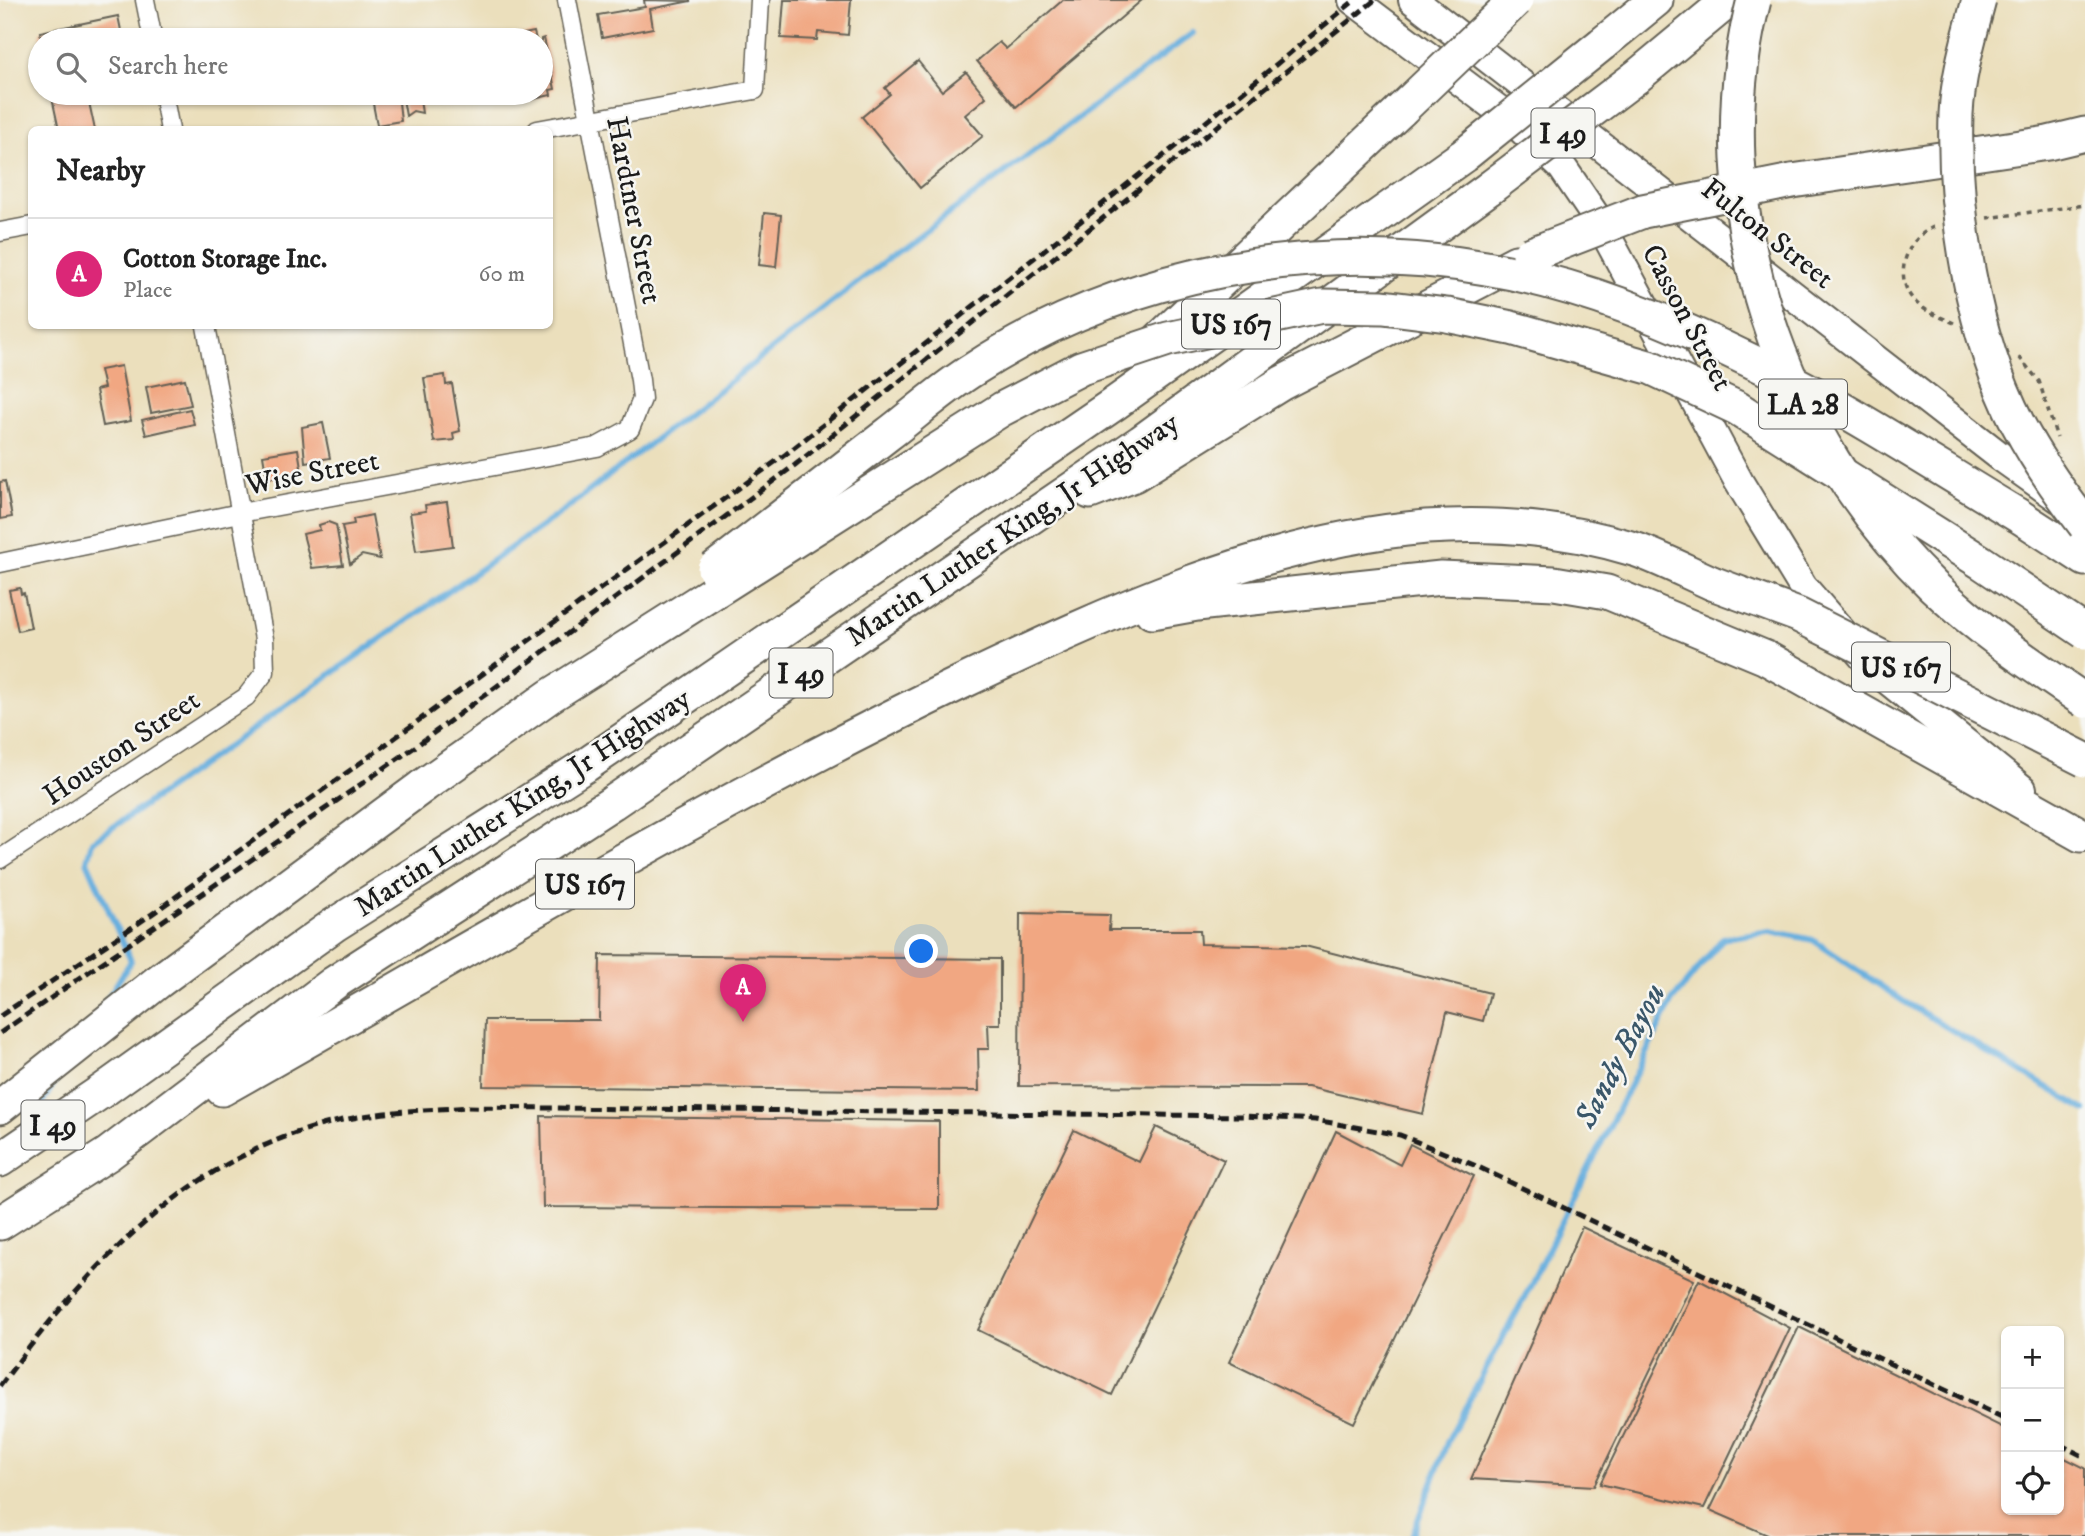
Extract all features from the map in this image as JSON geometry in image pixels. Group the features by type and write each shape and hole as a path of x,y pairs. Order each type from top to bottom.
{"highway":[{"path":"960,508 1142,356 1516,0"},
{"name":"Martin Luther King, Jr Highway","path":"0,1160 105,1089 334,925 586,765 1114,404 1463,156 1656,0"},
{"name":"Martin Luther King, Jr Highway","path":"0,1223 108,1154 334,983 612,803 1141,442 1491,187 1635,78 1729,0"},
{"name":"LA 28","path":"1754,0 1746,29 1737,117 1737,165 1742,214 1751,261 1766,310 1805,410 1828,455 1858,499 1934,586 2019,656 2085,701"},
{"path":"1979,0 1963,61 1956,113 1962,227 1974,301 2017,421 2045,472 2085,525"},
{"path":"1032,514 1134,475 1282,383 1529,256 1643,212 1792,181 2085,134"},
{"path":"550,696 973,369 1040,332 1150,287 1244,266 1299,260 1380,258 1485,268 1567,288 1662,322 1748,359 2019,516 2085,559"},
{"name":"US 167","path":"0,1107 159,981 550,696 1002,409 1081,368 1168,339 1322,306 1383,307 1447,315 1511,328 1652,368 1737,408 1981,562 2085,632"},
{"name":"US 167","path":"108,1154 752,789 902,711 1071,629 1202,577 1288,551 1424,527 1489,525 1548,530 1639,551 1712,583 1798,615 2085,760"},
{"path":"1071,629 1197,604 1441,578 1531,581 1606,592 1766,658 2083,836"}],"main road":[{"name":"Casson Street","path":"1353,0 1512,120 1562,167 1598,220 1739,482 1802,587 1874,669 2083,836"},
{"name":"Fulton Street","path":"1413,0 2001,457 2085,517"}],"street":[{"path":"145,0 151,28"},
{"name":"Hardtner Street","path":"567,0 640,380 642,399 630,429"},
{"path":"553,127 755,90 760,0"},
{"path":"165,105 169,126"},
{"path":"0,232 28,227"},
{"path":"207,329 240,513"},
{"name":"Wise Street","path":"0,563 240,513 597,447 630,429"},
{"name":"Houston Street","path":"0,859 246,697 265,672 264,639 240,513"}],"building":[{"path":"644,0 691,1 650,9 653,28 602,38 598,15 645,7"},
{"path":"784,0 851,0 848,35 818,32 817,40 781,38"},
{"path":"1063,0 1142,0 1016,107 977,61 999,42 1006,49"},
{"path":"118,16 120,28 60,28"},
{"path":"918,61 942,91 966,72 986,97 965,115 983,136 920,188 862,117 890,94 885,88"},
{"path":"54,105 90,105 94,126 58,126"},
{"path":"373,105 399,105 401,121 377,125"},
{"path":"404,105 421,105 422,113 413,111 406,116"},
{"path":"764,213 781,215 776,267 759,265"},
{"path":"121,366 131,421 103,426 96,390 104,388 100,370"},
{"path":"445,375 446,385 452,384 460,431 453,433 454,440 434,442 424,378"},
{"path":"185,379 191,405 151,413 146,387"},
{"path":"190,409 194,424 146,435 142,420"},
{"path":"323,423 330,458 305,462 302,427"},
{"path":"298,449 302,473 267,479 263,455"},
{"path":"5,481 12,517 0,519 0,482"},
{"path":"447,502 453,546 416,551 410,513 426,511 425,505"},
{"path":"372,515 380,559 362,555 350,564 342,526 354,524 353,519"},
{"path":"328,522 336,525 343,565 312,568 303,534 320,530 319,525"},
{"path":"20,588 21,594 24,593 31,628 18,631 9,590"},
{"path":"1020,913 1110,915 1109,930 1200,930 1201,944 1305,946 1490,993 1483,1021 1447,1012 1423,1114 1308,1087 1019,1086"},
{"path":"600,955 1000,959 1000,1024 988,1024 989,1049 978,1049 979,1091 483,1086 485,1020 599,1020"},
{"path":"541,1116 939,1121 939,1209 543,1207"},
{"path":"1156,1127 1224,1160 1112,1395 978,1330 1074,1130 1139,1162"},
{"path":"1336,1131 1400,1165 1410,1144 1474,1176 1354,1423 1229,1362"},
{"path":"1582,1227 1694,1280 1594,1486 1471,1479"},
{"path":"1699,1280 1790,1328 1704,1508 1600,1484"},
{"path":"1799,1327 2001,1427 2001,1515 2064,1515 2064,1458 2085,1468 2085,1536 1770,1536 1710,1510"}],"waterway":[{"path":"101,1009 131,961 87,861 92,842 566,509 893,255 1193,33"},
{"name":"Sandy Bayou","path":"1412,1536 1448,1440 1522,1302 1672,1001 1723,938 1770,931 1813,940 1903,1001 2085,1110"},
{"path":"29,1125 56,1080"}],"railway":[{"path":"0,1016 152,914 786,454 1191,134 1355,0"},
{"path":"0,1033 412,749 795,465 1375,0"},
{"path":"0,1386 36,1338 75,1293 115,1250 158,1211 205,1177 256,1149 311,1128 371,1115 467,1107 1243,1116 1315,1120 1400,1135 1474,1165 2001,1417"},
{"path":"2064,1446 2085,1457"}],"place":[{"name":"Cotton Storage Inc.","path":"743,1022"}]}
